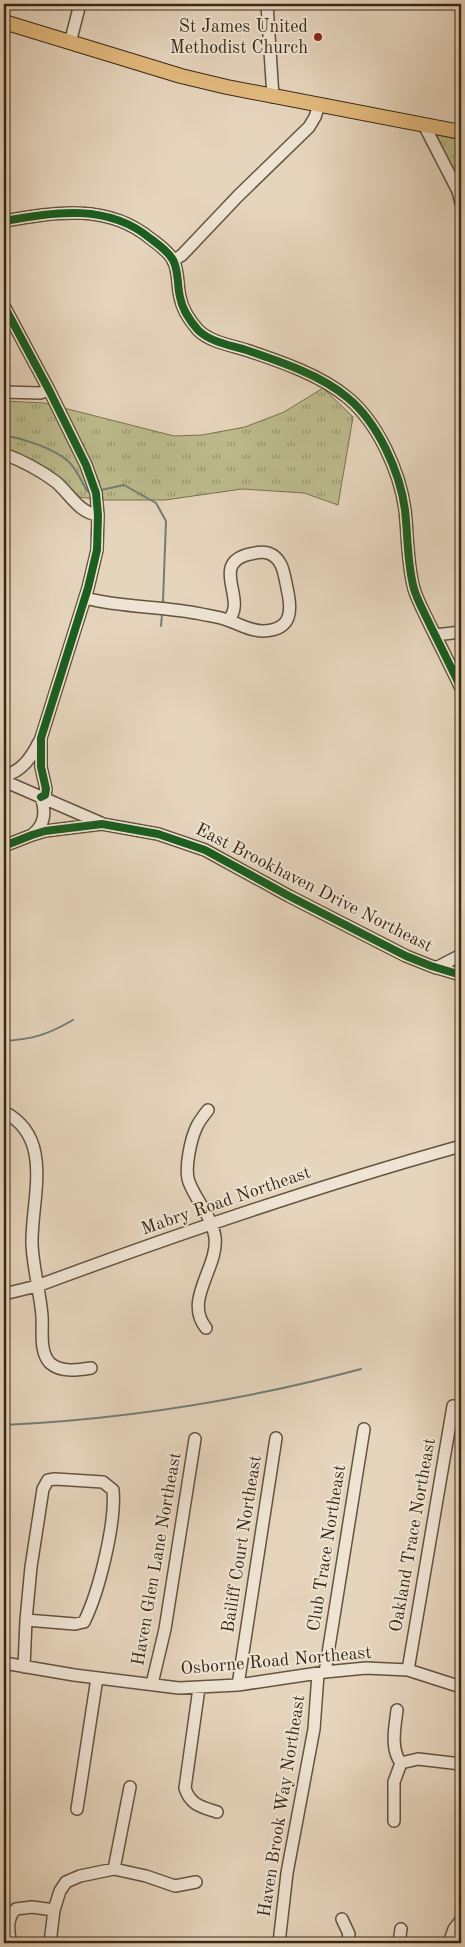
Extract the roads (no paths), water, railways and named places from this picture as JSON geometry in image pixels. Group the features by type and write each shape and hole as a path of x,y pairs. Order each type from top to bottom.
{"main road":[{"path":"4,22 181,76 273,97 461,132"}],"street":[{"path":"70,43 80,4"},
{"path":"267,4 273,97"},
{"path":"174,261 309,127 319,105"},
{"path":"424,125 460,186 461,204"},
{"path":"4,223 17,219 68,213 115,218 140,229 174,261 178,274 180,299 190,320 205,336 252,352 329,384 348,398 373,426 382,443 402,493 409,567 418,600 461,688"},
{"path":"4,306 50,390 86,465 96,493 98,515 97,550 85,598 41,738 32,756 26,763 12,774 4,776"},
{"path":"4,392 40,393 50,390"},
{"path":"4,454 42,472 66,491 84,511 98,515"},
{"path":"85,598 107,604 171,608 228,620 248,629 265,631 278,627 287,620 291,608 283,570 280,561 276,557 263,552 255,553 240,557 233,564 229,578 234,599 234,610 228,620"},
{"path":"435,634 461,632"},
{"path":"32,835 38,830 43,821 44,793 41,766 41,738"},
{"path":"4,781 44,793 55,802 102,824"},
{"name":"East Brookhaven Drive Northeast","path":"4,846 32,835 102,824 158,834 205,850 289,896 406,956 436,968 461,975"},
{"path":"436,968 461,955"},
{"path":"206,1328 200,1321 198,1306 204,1280 214,1254 215,1236 212,1225 188,1181 187,1168 196,1126 208,1110"},
{"path":"4,1112 26,1130 35,1150 37,1173 32,1244 37,1286 41,1298 43,1345 47,1366 67,1370 91,1368"},
{"name":"Mabry Road Northeast","path":"4,1294 37,1286 346,1179 461,1146"},
{"name":"Oakland Trace Northeast","path":"408,1670 453,1406"},
{"name":"Club Trace Northeast","path":"322,1673 364,1429"},
{"name":"Bailiff Court Northeast","path":"238,1685 276,1438"},
{"name":"Haven Glen Lane Northeast","path":"152,1684 165,1629 195,1439"},
{"path":"24,1666 26,1620 31,1567 43,1489 48,1480 56,1479 103,1482 113,1490 114,1504 101,1575 84,1622 76,1624 26,1620"},
{"name":"Osborne Road Northeast","path":"4,1664 179,1688 238,1685 366,1668 408,1670 461,1686"},
{"name":"Haven Brook Way Northeast","path":"280,1943 287,1873 314,1730 322,1673"},
{"path":"77,1810 97,1678"},
{"path":"199,1688 185,1788 193,1802 200,1807 217,1812"},
{"path":"396,1710 395,1748 396,1756 401,1763"},
{"path":"401,1763 418,1759 461,1764"},
{"path":"394,1821 394,1782 401,1763"},
{"path":"114,1869 130,1786"},
{"path":"50,1943 54,1910 60,1891 66,1882 80,1876 114,1869 146,1876 175,1886 196,1882"},
{"path":"11,1943 8,1931 13,1912 22,1907 54,1910"},
{"path":"342,1919 349,1934 347,1943"},
{"path":"449,1943 454,1929 461,1920"},
{"path":"399,1943 401,1929"}],"waterway":[{"path":"4,435 38,445 62,456 74,467 87,491 89,491"},
{"path":"101,490 124,485 156,503 166,521 163,601"},
{"path":"161,626 162,614"},
{"path":"4,1041 40,1035 73,1020"},
{"path":"4,1425 95,1418 184,1407 272,1390 361,1369"}],"place":[{"name":"St James United Methodist Church","path":"318,37"}]}
